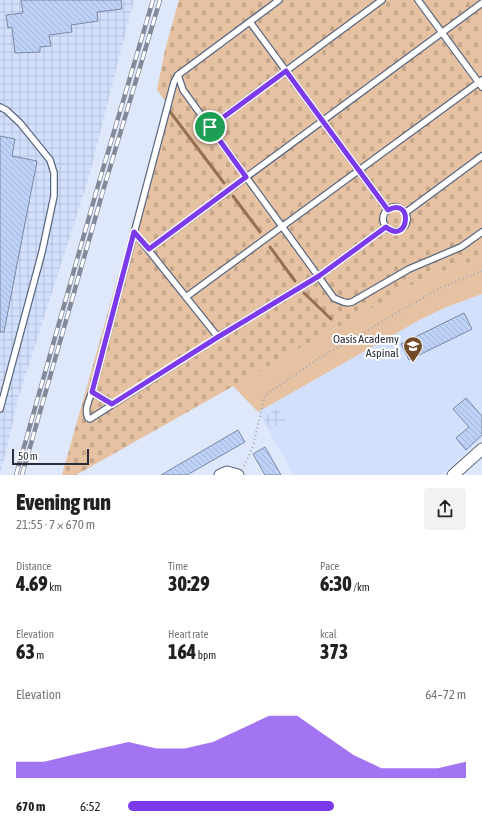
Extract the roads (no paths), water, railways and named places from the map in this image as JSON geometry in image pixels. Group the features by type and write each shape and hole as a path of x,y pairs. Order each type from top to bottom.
{"street":[{"path":"454,475 480,454"},
{"path":"220,475 227,472 240,471"}],"lane":[{"path":"279,0 178,75 174,82 92,392 86,409 86,416 90,419 218,337 319,276 386,227"},
{"path":"210,127 382,0"},
{"path":"186,297 481,83 418,0"},
{"path":"149,249 482,3"},
{"path":"250,22 388,210"},
{"path":"178,75 183,90 334,298 347,303 352,302 409,269 461,247 482,232"},
{"path":"0,107 6,110 20,123 50,160 54,173 54,196 42,252 0,409"},
{"path":"405,213 482,156"},
{"path":"391,208 399,208 405,213 406,221 403,228 392,231 384,224 384,216 391,208"},
{"path":"134,232 218,337"},
{"path":"92,392 112,404"}],"waterway":[{"path":"168,109 224,183"},
{"path":"233,196 260,232"},
{"path":"270,247 295,281"},
{"path":"304,293 331,319"}],"railway":[{"path":"16,475 97,189 153,0"},
{"path":"22,475 103,191 160,0"}],"place":[{"name":"Oasis Academy Aspinal","path":"413,363"}]}
